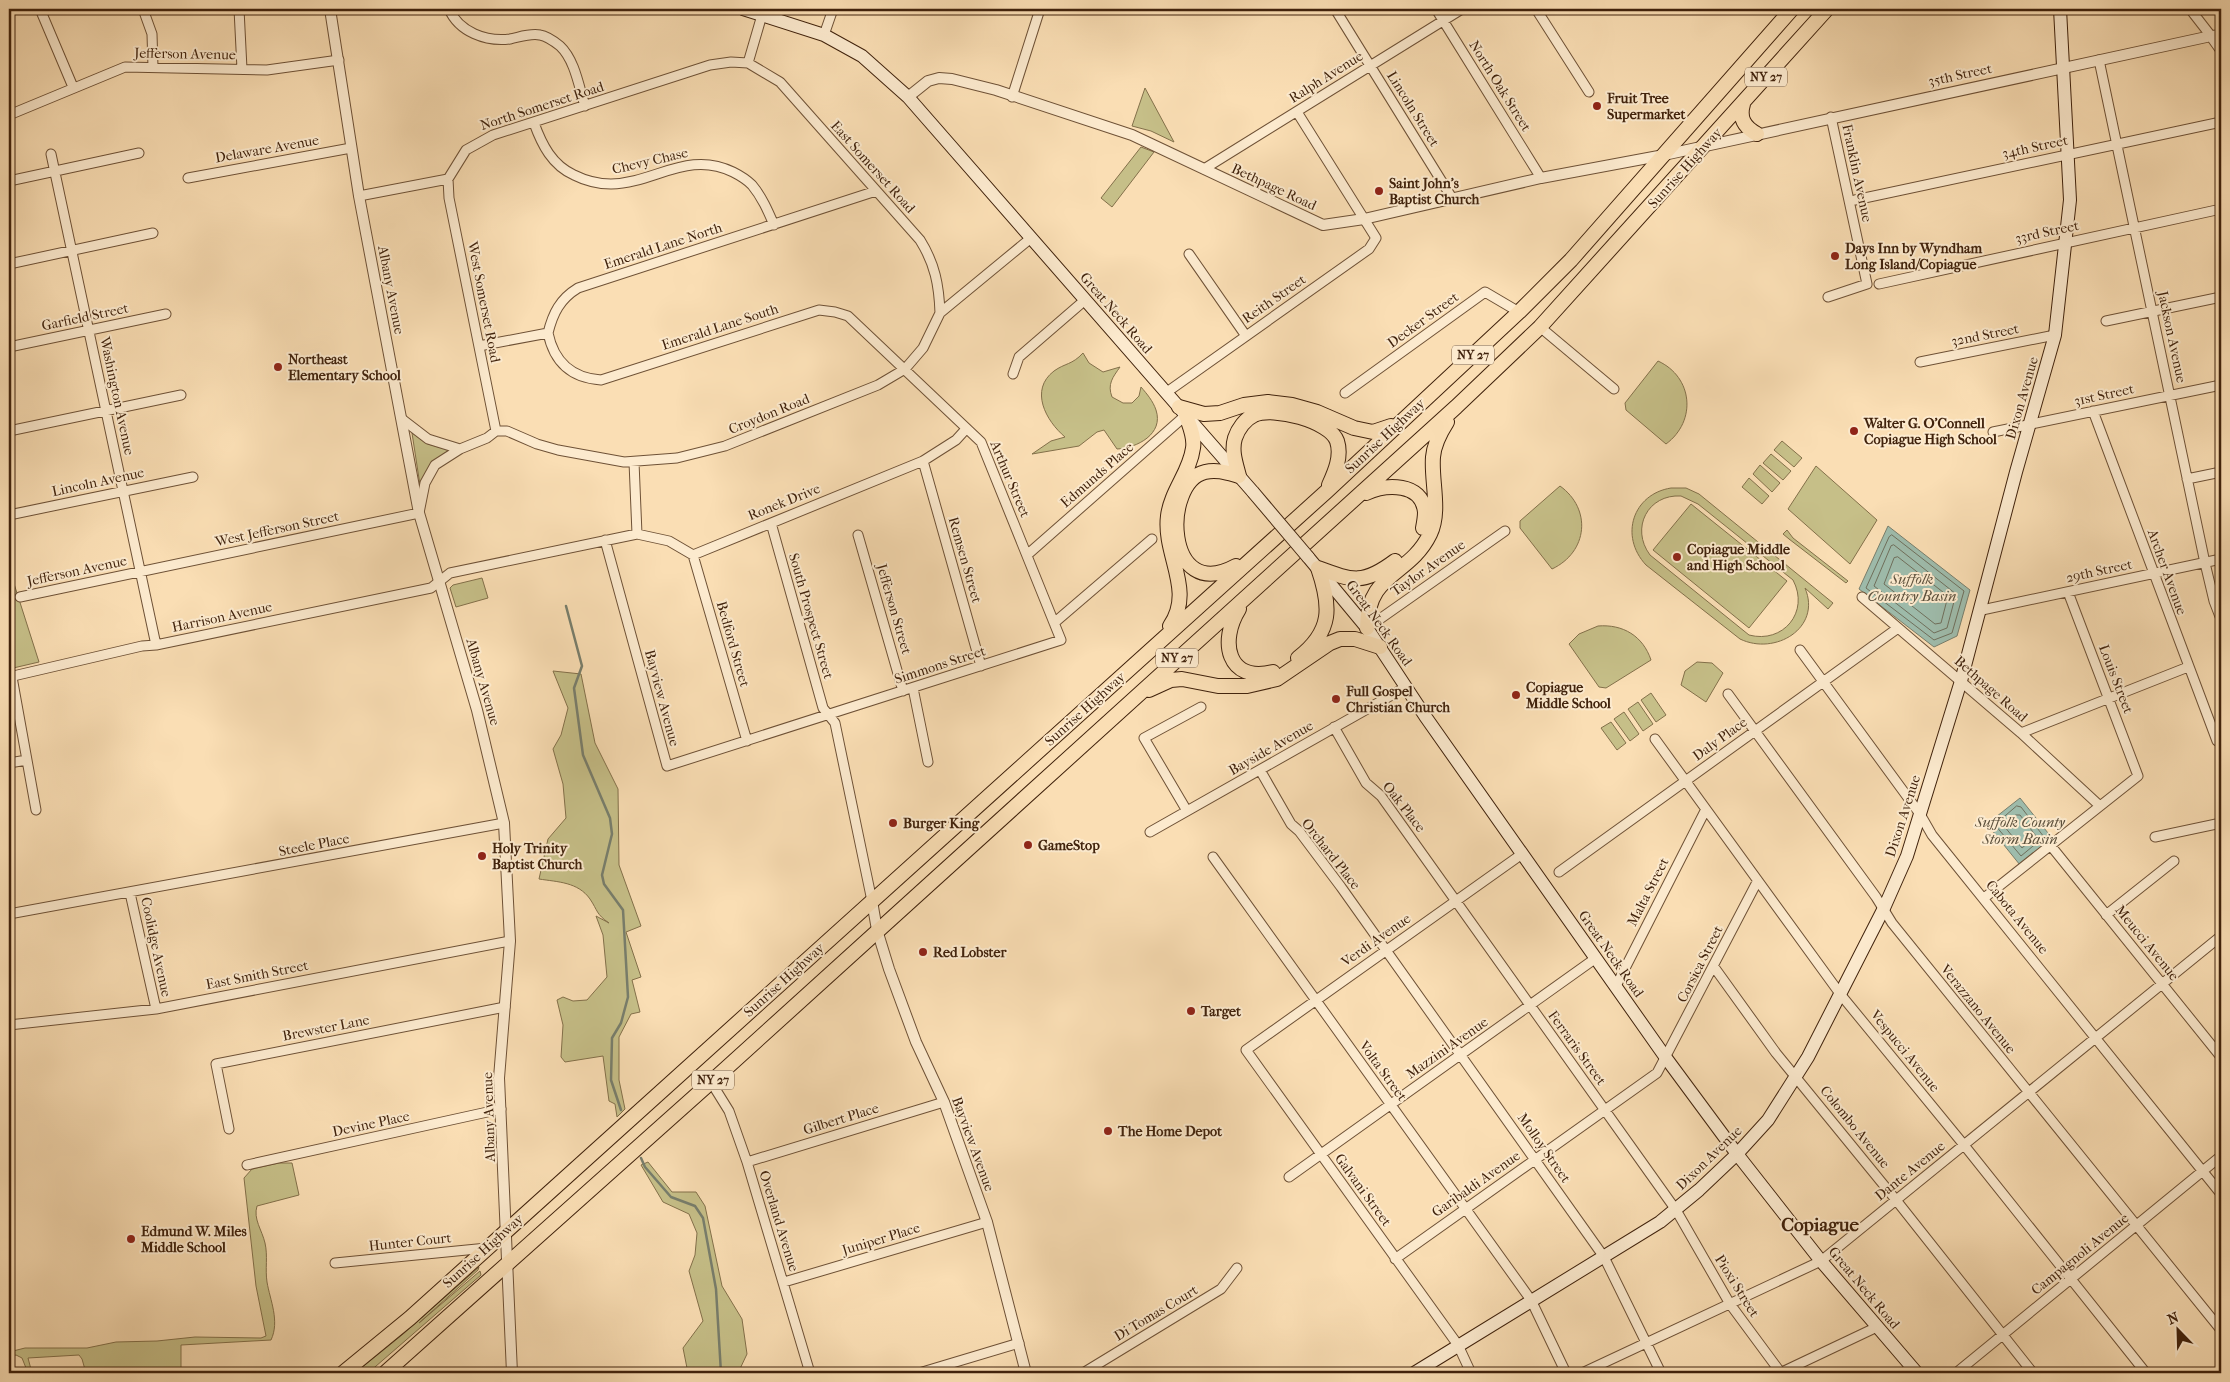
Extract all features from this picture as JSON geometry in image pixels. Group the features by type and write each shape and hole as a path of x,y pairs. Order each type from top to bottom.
{"highway":[{"name":"Sunrise Highway","path":"343,1373 410,1318 1248,560 1327,491 1518,312 1570,260 1792,9"},
{"name":"Sunrise Highway","path":"385,1373 711,1082 1456,407 1540,327 1827,9"},
{"path":"1742,104 1741,116 1744,122 1757,134"},
{"path":"1182,411 1204,414 1220,413 1244,405 1268,402 1292,404 1317,412 1354,428 1373,432 1391,426 1402,419"},
{"path":"1367,628 1367,612 1372,597 1382,584 1421,549 1431,531 1434,507 1433,457 1438,437 1456,407"},
{"path":"1161,640 1176,617 1181,603 1180,586 1168,540 1168,516 1174,492 1193,448 1193,436 1182,411"},
{"path":"1248,560 1228,570 1210,575 1195,570 1184,557 1177,540 1176,518 1184,494 1193,480 1204,472 1220,471 1239,476 1234,455 1235,439 1241,425 1254,414 1269,412 1294,415 1328,428 1337,440 1339,452 1336,468 1327,491"},
{"path":"1318,568 1350,580 1366,578 1383,571 1415,543 1423,528 1425,511 1417,496 1405,488 1390,486 1360,496"},
{"path":"1247,596 1232,621 1227,645 1233,660 1244,671 1258,675 1272,672 1289,665 1305,652 1321,632 1329,611 1326,589 1318,568"},
{"path":"1136,695 1171,680 1182,679 1218,686 1247,686 1277,679 1330,643 1340,639 1355,639 1380,647"}],"main road":[{"name":"Great Neck Road","path":"743,9 824,35 862,56 908,97 1253,492 1367,628 1522,854 1666,1058 1737,1154 1822,1261 1917,1373"},
{"name":"Dixon Avenue","path":"1414,1373 1604,1257 1676,1210 1737,1154 1768,1120 1796,1077 1841,995 1884,908 1907,856 1961,681 1982,610 2016,472 2055,335 2067,242 2070,200 2060,9"}],"street":[{"path":"40,9 73,87"},
{"path":"144,9 152,34 154,66"},
{"path":"239,9 242,69"},
{"name":"Albany Avenue","path":"330,9 359,196 419,513 477,710 504,823 510,941 500,1078 500,1110 509,1263 512,1373"},
{"path":"449,9 458,23 481,36 495,39 540,35 550,39 561,47 568,58 585,106"},
{"path":"824,35 833,9"},
{"path":"1012,97 1040,9"},
{"name":"Lincoln Street","path":"1335,9 1452,198"},
{"name":"North Oak Street","path":"1436,9 1541,178"},
{"name":"Ralph Avenue","path":"1204,169 1462,9"},
{"path":"1536,9 1588,92"},
{"path":"2190,9 2216,35 2221,50"},
{"path":"748,63 762,15"},
{"name":"35th Street","path":"1705,146 1831,117 2216,35"},
{"name":"Jefferson Avenue","path":"9,114 125,67 154,66 267,70 338,60"},
{"name":"Jackson Avenue","path":"2099,60 2205,563 2214,601 2221,619"},
{"name":"North Somerset Road","path":"448,179 466,150 480,141 710,65 731,62 748,63"},
{"name":"East Somerset Road","path":"748,63 780,82 920,240 928,254 939,288 940,313"},
{"name":"Bethpage Road","path":"908,97 928,81 952,78 1132,135 1323,225 1364,219 1541,178 1705,146"},
{"path":"1297,112 1364,219"},
{"name":"Franklin Avenue","path":"1828,297 1867,284 1831,117"},
{"name":"34th Street","path":"1855,200 2221,122"},
{"name":"Chevy Chase","path":"534,123 539,138 554,162 582,179 612,184 638,180 680,166 711,165 726,169 751,184 764,202 774,225"},
{"name":"Delaware Avenue","path":"188,178 351,148"},
{"path":"9,181 139,153"},
{"name":"Washington Avenue","path":"51,154 156,645"},
{"path":"359,196 448,179"},
{"name":"West Somerset Road","path":"448,179 449,198 496,431"},
{"name":"Emerald Lane North","path":"548,333 558,306 566,295 578,288 876,191"},
{"name":"33rd Street","path":"1879,284 2221,209"},
{"name":"Reith Street","path":"1166,392 1369,249 1376,238 1364,219"},
{"path":"9,264 153,233"},
{"name":"Croydon Road","path":"496,431 507,431 537,444 558,450 634,462 684,456 725,446 878,385 905,369 923,348 940,313 1031,238"},
{"path":"1189,254 1246,336"},
{"name":"Decker Street","path":"1345,393 1486,292 1518,312"},
{"path":"2106,321 2221,297"},
{"path":"1013,374 1019,357 1084,300"},
{"name":"Emerald Lane South","path":"548,333 550,344 562,365 573,374 586,379 601,380 819,310 848,316 905,369"},
{"name":"Garfield Street","path":"9,347 166,314"},
{"path":"1540,327 1614,389"},
{"path":"479,346 548,333"},
{"name":"32nd Street","path":"1920,362 2055,335"},
{"name":"Arthur Street","path":"905,369 981,442 1060,640"},
{"name":"31st Street","path":"1993,432 2221,385"},
{"path":"9,431 181,395"},
{"name":"Edmunds Place","path":"1026,555 1182,411"},
{"name":"Archer Avenue","path":"2092,412 2217,742"},
{"path":"402,419 428,439 460,448"},
{"name":"Ronek Drive","path":"693,555 923,460 956,440 966,429"},
{"path":"419,513 425,483 436,465 460,448 487,438 496,431"},
{"name":"Remsen Street","path":"923,460 981,666"},
{"path":"634,462 636,534"},
{"path":"2187,479 2221,472"},
{"name":"Lincoln Avenue","path":"9,515 193,476"},
{"name":"West Jefferson Street","path":"140,571 419,513"},
{"name":"South Prospect Street","path":"771,523 823,708 828,715"},
{"name":"Taylor Avenue","path":"1367,628 1505,531"},
{"path":"439,581 450,573 636,534 669,541 693,555"},
{"name":"Jefferson Street","path":"858,535 903,691"},
{"path":"1054,623 1152,539"},
{"name":"Bayview Avenue","path":"605,540 667,766 828,715"},
{"name":"Bedford Street","path":"693,555 747,741"},
{"name":"29th Street","path":"1982,610 2221,559"},
{"name":"Jefferson Avenue","path":"20,597 140,571"},
{"name":"Harrison Avenue","path":"10,677 142,646 156,645 431,588 439,581"},
{"name":"Louis Street","path":"2068,592 2138,776 2100,806"},
{"name":"Bethpage Road","path":"1862,597 2021,733 2100,806"},
{"name":"Daly Place","path":"1558,872 1898,628"},
{"name":"Simmons Street","path":"828,715 1060,640"},
{"name":"Cabota Avenue","path":"1800,650 1920,814 1932,835 2221,1194"},
{"path":"2021,733 2188,667"},
{"path":"10,677 36,810"},
{"name":"Bayside Avenue","path":"1150,832 1406,687"},
{"path":"913,688 928,762"},
{"name":"Verazzano Avenue","path":"1728,694 1884,908 1892,923 2135,1227 2221,1330"},
{"path":"1187,811 1144,738 1201,707"},
{"path":"828,715 835,723 872,901"},
{"name":"Oak Place","path":"1334,728 1366,783 1381,796 1456,901"},
{"name":"Vespucci Avenue","path":"1655,739 1705,811 1841,995 1964,1145 2146,1373"},
{"path":"9,763 27,760"},
{"name":"Orchard Place","path":"1260,770 1291,824 1299,831 1385,950"},
{"path":"1984,898 2100,806"},
{"name":"Malta Street","path":"1616,986 1705,811"},
{"name":"Steele Place","path":"130,893 504,823"},
{"path":"2155,837 2221,823"},
{"name":"Meucci Avenue","path":"2051,846 2162,984 2219,1051"},
{"name":"Verdi Avenue","path":"1246,1050 1522,854"},
{"name":"Volta Street","path":"1213,857 1531,1300 1566,1373"},
{"path":"2106,915 2174,861"},
{"name":"Corsica Street","path":"1666,1058 1757,882"},
{"name":"Coolidge Avenue","path":"9,914 130,893 156,1009"},
{"name":"Bayview Avenue","path":"872,901 877,930 916,1042 944,1102 987,1222 1026,1373"},
{"name":"Ferraris Street","path":"1456,901 1676,1210"},
{"name":"Dante Avenue","path":"1582,1373 1822,1261 2221,936"},
{"name":"East Smith Street","path":"9,1025 156,1009 510,941"},
{"name":"Molloy Street","path":"1385,950 1604,1257 1661,1373"},
{"name":"Mazzini Avenue","path":"1288,1177 1596,958"},
{"name":"Colombo Avenue","path":"1714,967 1754,1024 2033,1373"},
{"name":"Brewster Lane","path":"229,1129 216,1064 505,1007"},
{"name":"Galvani Street","path":"1246,1050 1458,1346 1471,1373"},
{"name":"Garibaldi Avenue","path":"1395,1258 1657,1073 1666,1058"},
{"name":"Overland Avenue","path":"711,1082 729,1111 747,1162 810,1373"},
{"name":"Gilbert Place","path":"747,1162 944,1102"},
{"name":"Devine Place","path":"247,1165 500,1110"},
{"name":"Campagnoli Avenue","path":"1956,1373 2221,1156"},
{"name":"Pioxi Street","path":"1676,1210 1730,1304 1780,1373"},
{"name":"Juniper Place","path":"784,1282 987,1222"},
{"name":"Hunter Court","path":"335,1263 487,1248"},
{"name":"Di Tomas Court","path":"1083,1373 1221,1290 1237,1268"},
{"path":"1780,1373 1877,1326"},
{"path":"919,1373 1019,1343"}],"shaded area":[{"path":"1145,88 1174,142 1151,131 1132,126"},
{"path":"1141,147 1154,152 1112,207 1101,198"},
{"path":"1083,353 1089,363 1103,372 1120,367 1110,384 1112,397 1123,403 1132,403 1139,396 1141,387 1155,407 1156,426 1152,433 1140,443 1125,448 1117,449 1104,430 1097,432 1079,446 1032,454 1051,441 1065,437 1052,423 1047,414 1041,396 1042,387 1054,371 1075,360"},
{"path":"1658,361 1670,368 1678,377 1684,388 1687,400 1683,424 1666,444 1626,410 1625,403"},
{"path":"412,433 428,444 449,450 432,465 420,485"},
{"path":"1782,441 1802,458 1794,467 1774,450"},
{"path":"1771,454 1791,471 1783,480 1763,463"},
{"path":"1760,465 1780,483 1772,492 1753,474"},
{"path":"1816,466 1877,520 1850,564 1788,509"},
{"path":"1749,478 1769,496 1762,504 1742,487"},
{"path":"1560,486 1570,495 1577,506 1582,530 1573,552 1552,569 1520,528 1520,521"},
{"path":"1671,488 1686,488 1699,494 1833,603 1828,609 1805,588 1809,602 1807,615 1801,626 1792,635 1780,641 1767,644 1740,639 1646,565 1638,554 1633,542 1632,529 1634,518 1639,507 1647,498","holes":["1681,496 1698,504 1793,580 1798,603 1796,614 1782,630 1773,635 1761,637 1749,635 1650,555 1644,545 1642,524 1651,507 1669,497"]},
{"path":"1691,504 1787,581 1749,628 1653,550"},
{"path":"1787,530 1793,538 1848,581 1846,583 1783,534"},
{"path":"9,568 39,662 9,669"},
{"path":"482,578 488,598 456,607 450,588 453,585"},
{"path":"1598,626 1616,627 1631,633 1643,644 1651,660 1606,688 1599,687 1569,644 1579,634"},
{"path":"1697,662 1712,663 1723,673 1706,702 1681,685 1685,671"},
{"path":"553,671 581,674 595,743 618,789 619,865 641,926 626,932 641,977 632,980 640,1012 631,1014 619,1037 619,1080 625,1109 617,1117 615,1104 609,1101 603,1056 565,1062 561,1057 563,1025 557,1000 563,997 573,1001 587,1000 607,977 603,935 596,916 609,923 599,915 590,899 580,889 560,882 539,879 548,839 566,818 563,784 553,749 561,735 568,708"},
{"path":"1651,693 1666,715 1656,722 1641,700"},
{"path":"1638,702 1653,724 1643,731 1628,709"},
{"path":"1624,712 1639,734 1630,741 1614,719"},
{"path":"1611,722 1626,743 1617,750 1601,728"},
{"path":"648,1162 672,1192 696,1192 705,1206 722,1286 742,1319 747,1354 738,1373 688,1373 683,1348 703,1321 689,1271 695,1255 697,1233 689,1214 663,1202 641,1165"},
{"path":"279,1163 292,1163 299,1195 257,1206 256,1211 266,1248 267,1282 274,1311 275,1325 271,1340 181,1345 181,1373 86,1373 79,1355 28,1358 32,1373 28,1373 22,1358 16,1355 9,1357 9,1352 25,1348 87,1348 116,1342 157,1341 195,1337 261,1338 266,1336 256,1286 244,1178 252,1169"},
{"path":"479,1267 478,1270 419,1323 480,1271 481,1275 368,1373 355,1373 402,1335"}],"water":[{"name":"Suffolk Country Basin","path":"1888,526 1970,590 1957,636 1934,647 1859,589"},
{"name":"Suffolk County Storm Basin","path":"2020,798 2052,838 2020,865 1987,824"}],"waterway":[{"path":"566,606 582,666 574,688 583,755 610,818 612,834 602,875 604,884 623,910 628,997 621,1023 612,1038 611,1080 621,1110"},
{"path":"641,1158 645,1167 671,1197 695,1206 703,1218 716,1289 721,1373"}],"place":[{"name":"Fruit Tree Supermarket","path":"1597,106"},
{"name":"Saint John's Baptist Church","path":"1379,191"},
{"name":"Days Inn by Wyndham Long Island/Copiague","path":"1835,256"},
{"name":"Northeast Elementary School","path":"278,367"},
{"name":"Walter G. O'Connell Copiague High School","path":"1854,431"},
{"name":"Copiague Middle and High School","path":"1677,557"},
{"name":"Copiague Middle School","path":"1516,695"},
{"name":"Full Gospel Christian Church","path":"1336,699"},
{"name":"Burger King","path":"893,823"},
{"name":"GameStop","path":"1028,845"},
{"name":"Holy Trinity Baptist Church","path":"482,856"},
{"name":"Red Lobster","path":"923,952"},
{"name":"Target","path":"1191,1011"},
{"name":"The Home Depot","path":"1108,1131"},
{"name":"Edmund W. Miles Middle School","path":"131,1239"}],"district":[{"name":"Copiague","path":"1820,1225"}]}
